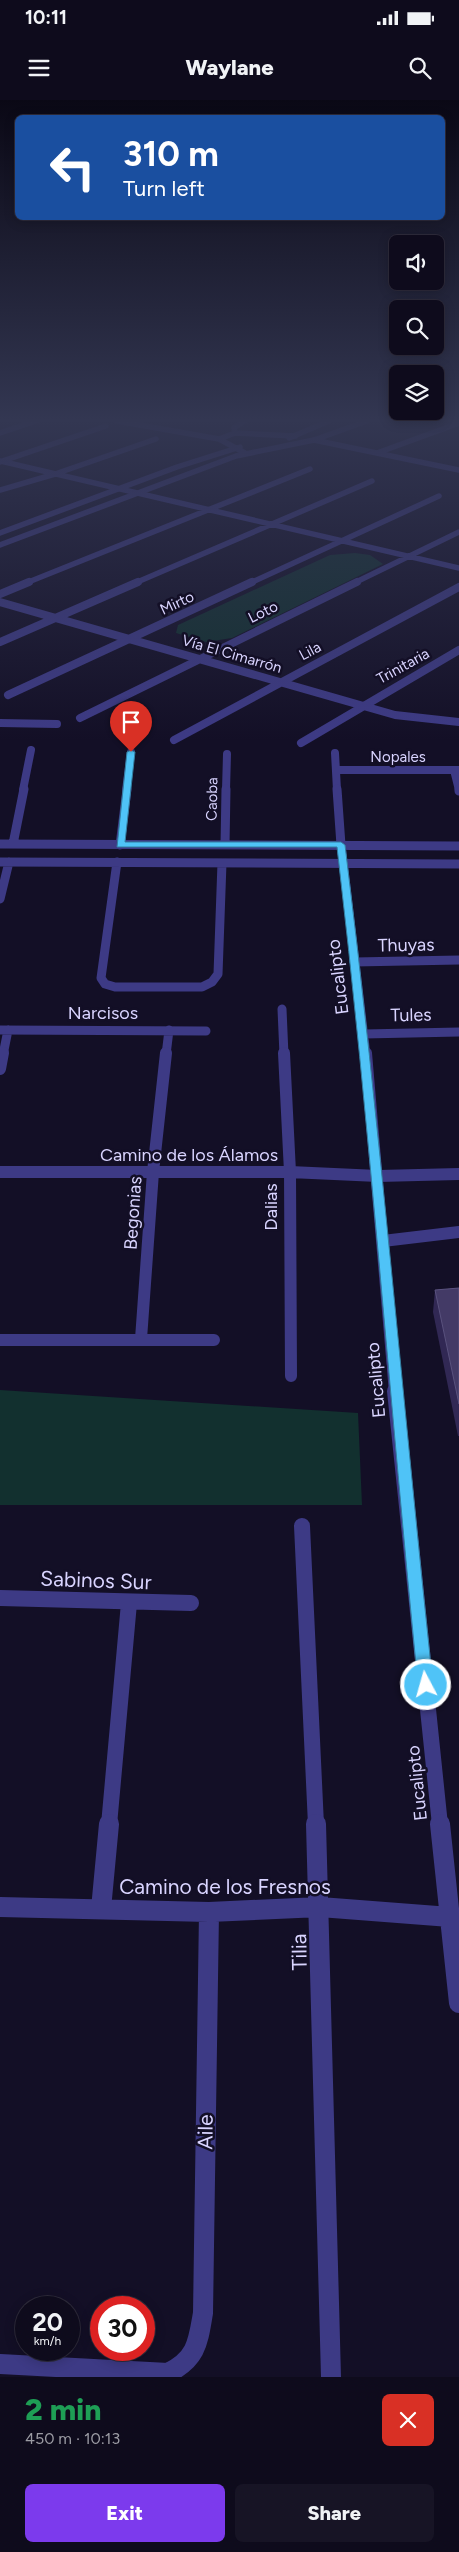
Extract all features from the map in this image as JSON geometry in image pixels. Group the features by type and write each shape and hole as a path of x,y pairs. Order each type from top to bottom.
{"street":[{"path":"0,533 15,527"},
{"path":"0,545 46,527"},
{"path":"0,594 167,527"},
{"path":"0,642 266,527"},
{"path":"287,527 459,568"},
{"name":"Mirto","path":"8,695 370,527"},
{"name":"Loto","path":"80,718 459,532"},
{"name":"Lila","path":"174,740 459,587"},
{"name":"Vía El Cimarrón","path":"0,602 361,706 414,719 459,722"},
{"name":"Trinitaria","path":"301,743 459,650"},
{"path":"0,723 28,727 57,724"},
{"path":"13,844 30,750"},
{"path":"120,845 131,752"},
{"name":"Eucalipto","path":"335,753 341,845 364,1034 378,1176 397,1414 459,2003"},
{"name":"Caoba","path":"226,845 227,754"},
{"name":"Nopales","path":"337,770 456,770"},
{"path":"456,770 459,791"},
{"path":"0,844 459,846"},
{"path":"0,899 4,862 222,863 344,866 459,864"},
{"path":"117,862 101,978 105,984 115,987 202,987 212,982 218,974 222,863"},
{"name":"Thuyas","path":"354,962 459,960"},
{"name":"Dalias","path":"282,1009 290,1172 291,1376"},
{"path":"0,1069 4,1030"},
{"name":"Narcisos","path":"4,1030 206,1031"},
{"name":"Begonias","path":"141,1339 153,1172 169,1030"},
{"name":"Tules","path":"364,1034 459,1032"},
{"name":"Camino de los Álamos","path":"0,1172 290,1172 378,1176 459,1174"},
{"path":"383,1240 459,1232"},
{"path":"0,1340 214,1340"},
{"name":"Tilia","path":"302,1526 320,1907 331,2377"},
{"name":"Sabinos Sur","path":"0,1598 129,1603 191,1603"},
{"path":"101,1909 129,1603"},
{"name":"Camino de los Fresnos","path":"0,1907 209,1912 320,1907 450,1917"},
{"name":"Aile","path":"0,2364 168,2373 183,2367 195,2351 203,2313 209,1912"}],"green space":[{"path":"355,553 370,555 383,564 232,638 206,642 176,633 178,625 330,555"},
{"path":"0,1390 358,1413 362,1505 0,1505"}],"building":[{"path":"459,1288 459,1404 435,1290"}],"route":[{"path":"131,752 120,845 341,845 364,1034 378,1176 397,1414 426,1685"}]}
